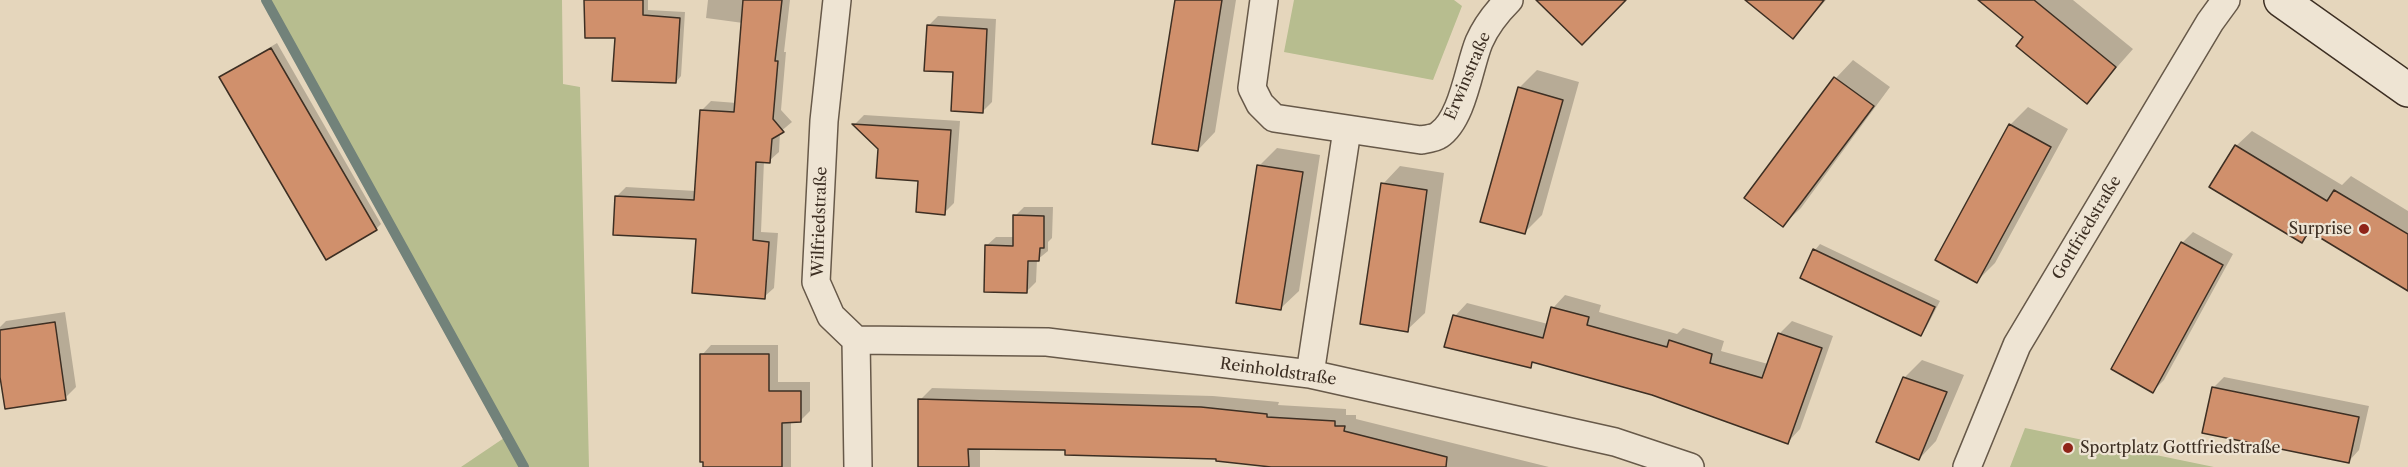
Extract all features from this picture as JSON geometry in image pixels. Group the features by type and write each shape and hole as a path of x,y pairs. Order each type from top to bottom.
{"main road":[{"path":"2281,0 2408,90"}],"street":[{"name":"Wilfriedstraße","path":"837,0 824,122 816,282 831,316 856,340"},
{"name":"Erwinstraße","path":"1264,0 1252,88 1260,105 1274,118 1421,140 1440,135 1451,121 1467,84 1479,42 1497,11 1509,0"},
{"name":"Gottfriedstraße","path":"1967,467 2017,345 2226,0"},
{"path":"1310,374 1347,130"},
{"name":"Reinholdstraße","path":"856,340 1047,342 1310,374 1615,441 1690,467"},
{"path":"856,340 858,467"}],"green space":[{"path":"261,0 562,0 563,84 580,87 589,467 461,467 504,438"},
{"path":"1294,0 1454,0 1462,6 1433,80 1284,52"},
{"name":"Sportplatz Gottfriedstraße","path":"2025,428 2214,467 2010,467"}],"building":[{"path":"584,0 643,0 643,15 680,18 676,83 612,81 615,38 585,38"},
{"path":"743,0 782,0 775,61 778,61 773,119 784,132 772,139 770,163 756,162 753,240 769,242 765,299 692,293 696,239 613,235 615,196 694,200 700,110 734,112"},
{"path":"1175,0 1222,0 1198,151 1152,144"},
{"path":"1536,0 1626,0 1582,45"},
{"path":"1745,0 1824,0 1793,39"},
{"path":"1978,0 2034,0 2116,67 2087,104 2016,46 2023,37"},
{"path":"927,25 987,29 983,113 951,111 953,72 924,71"},
{"path":"271,48 377,230 326,260 219,77"},
{"path":"1834,77 1874,106 1783,227 1744,198"},
{"path":"1518,87 1563,100 1525,234 1480,222"},
{"path":"852,124 951,130 945,215 916,212 918,181 876,178 878,149"},
{"path":"2009,124 2051,147 1977,283 1935,260"},
{"path":"2235,145 2327,201 2334,190 2408,234 2408,291 2309,231 2302,243 2209,187"},
{"path":"1257,165 1303,172 1281,310 1236,303"},
{"path":"1381,183 1427,190 1408,332 1360,324"},
{"path":"1013,215 1044,216 1044,248 1040,248 1039,261 1028,261 1027,293 984,292 985,245 1013,246"},
{"path":"2181,242 2223,265 2153,393 2111,369"},
{"path":"1813,249 1935,307 1921,336 1800,278"},
{"path":"1551,307 1589,317 1587,325 1667,347 1669,340 1712,354 1710,363 1762,378 1778,333 1822,348 1788,444 1652,395 1532,362 1531,368 1444,347 1453,315 1543,338"},
{"path":"55,322 66,400 5,409 0,377 0,330"},
{"path":"700,354 769,354 769,391 801,391 801,422 782,423 782,467 703,467 703,462 700,462"},
{"path":"1903,377 1947,392 1919,460 1876,442"},
{"path":"2212,387 2359,417 2349,463 2202,433"},
{"path":"918,399 1201,407 1267,414 1267,417 1335,421 1335,426 1345,426 1344,431 1447,457 1446,467 1271,467 1216,461 1216,459 1065,455 1065,450 968,449 969,467 918,467"}],"waterway":[{"path":"266,0 524,467"}],"place":[{"name":"Surprise","path":"2364,229"},
{"name":"Sportplatz Gottfriedstraße","path":"2068,448"}]}
